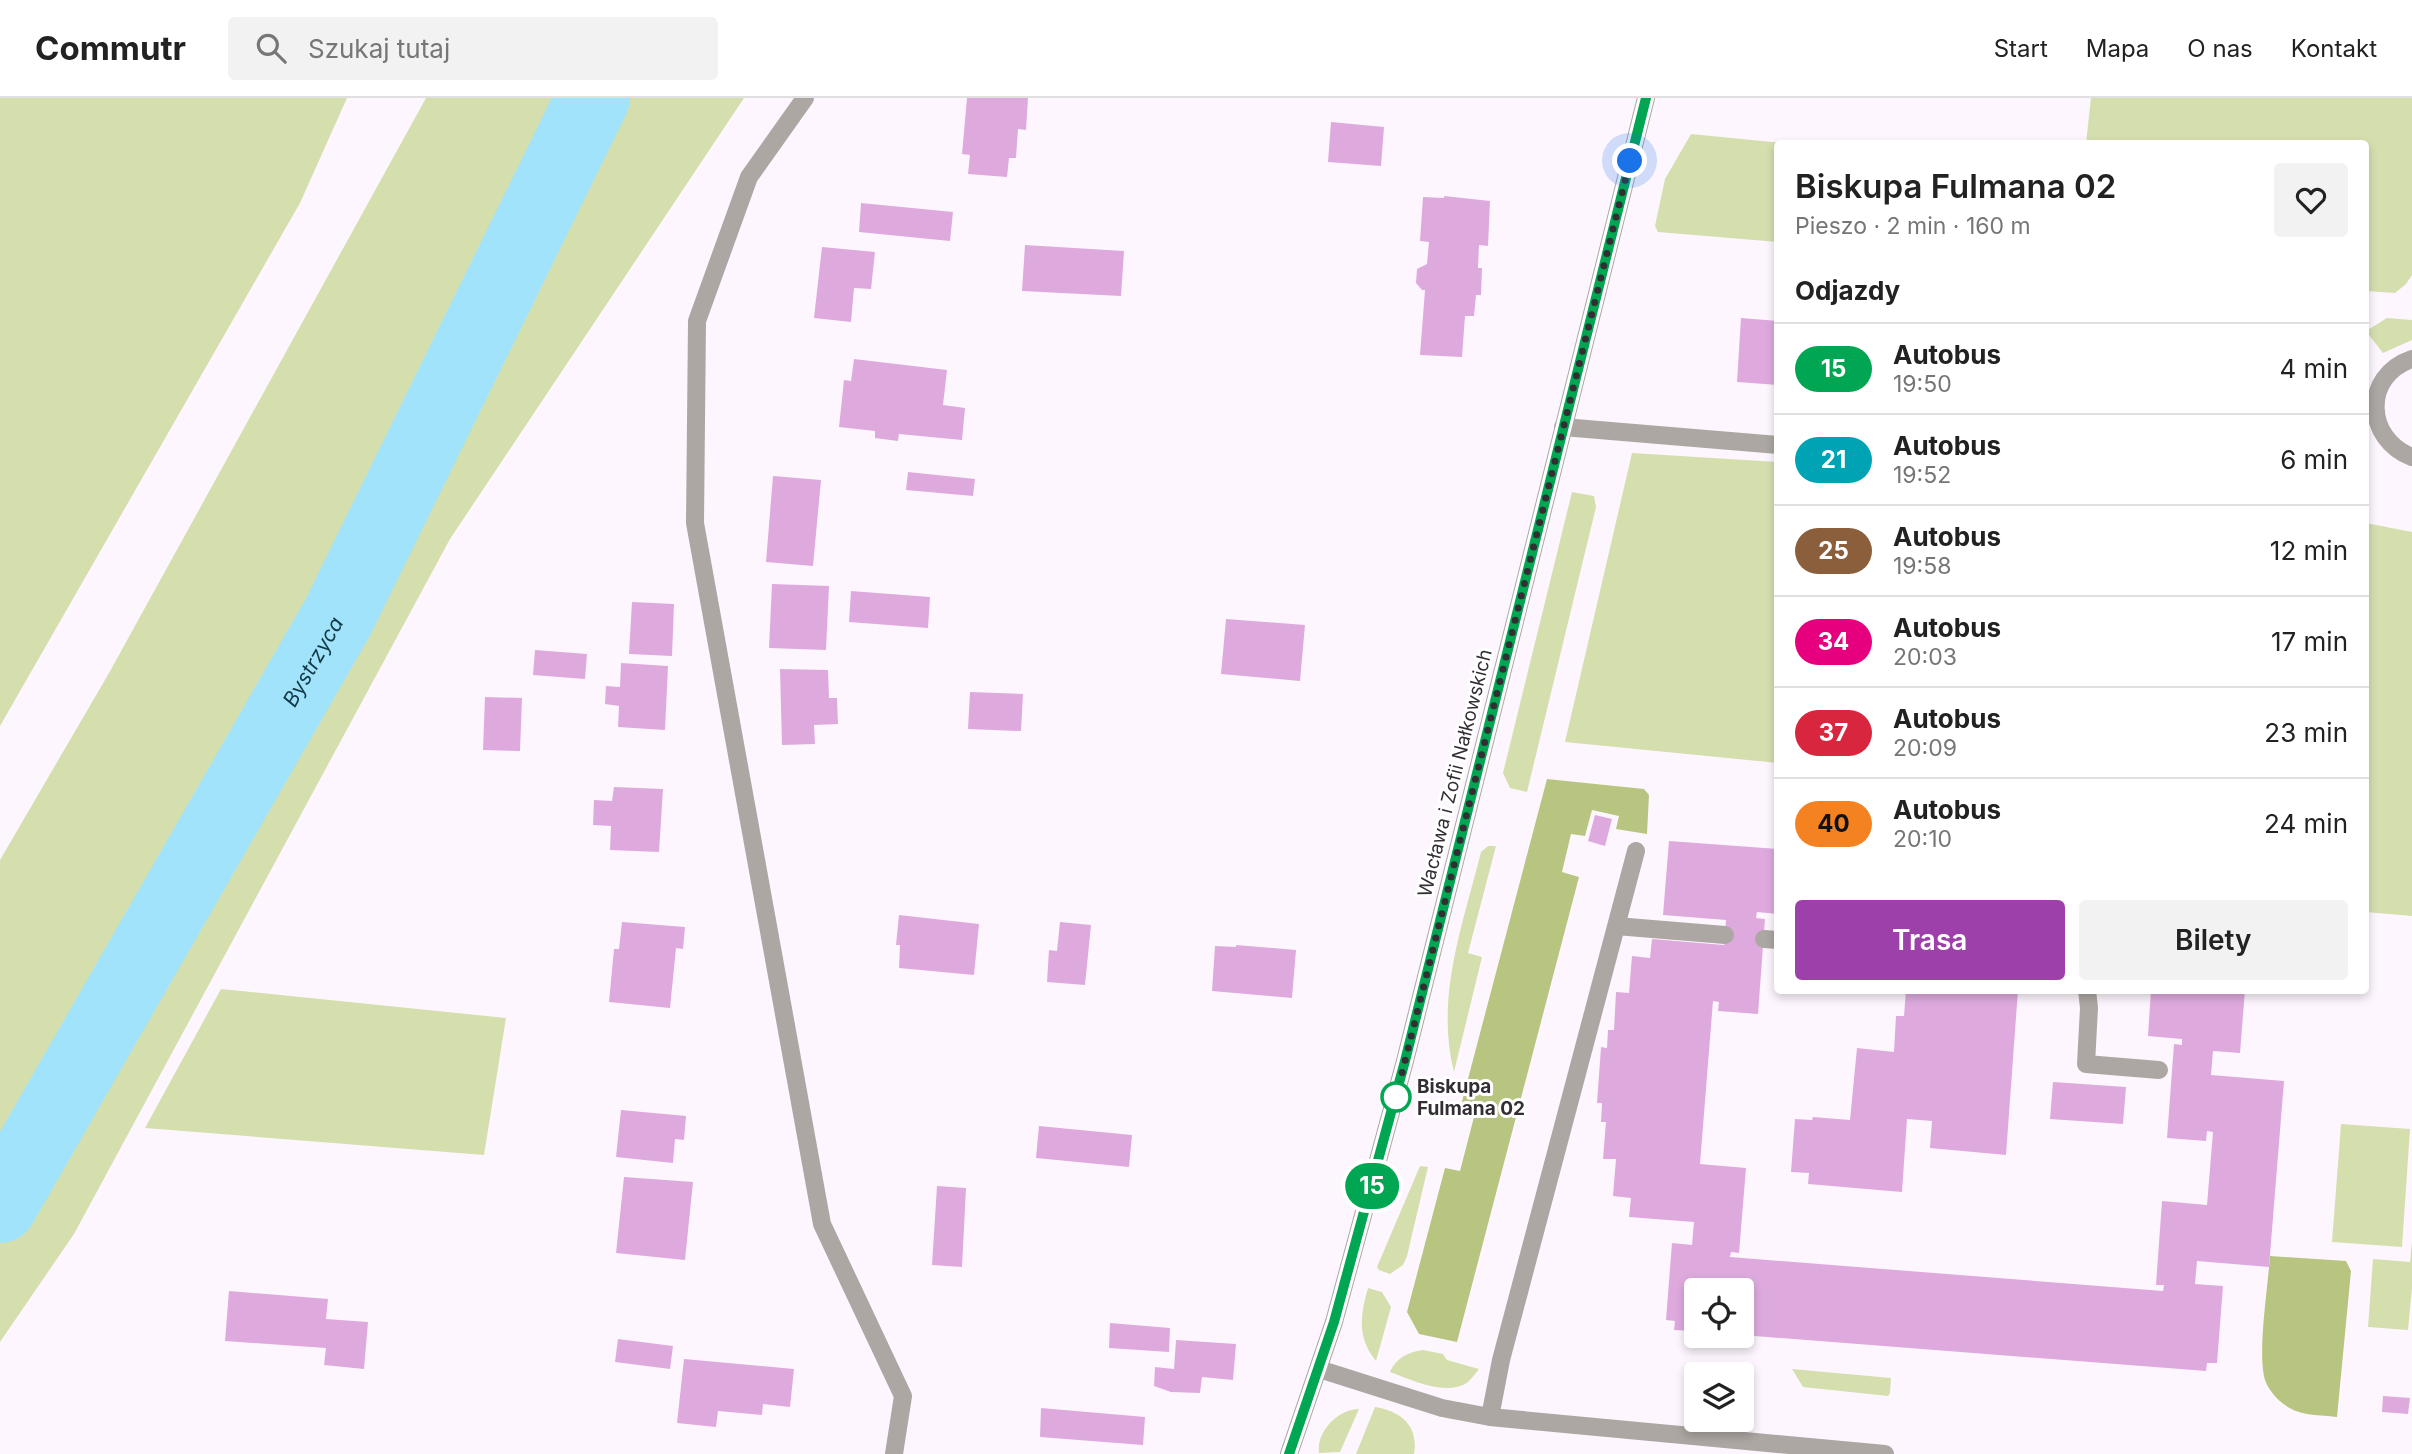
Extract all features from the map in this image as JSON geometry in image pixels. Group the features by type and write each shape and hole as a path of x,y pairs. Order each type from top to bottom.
{"street":[{"path":"805,98 750,177 697,321 695,523 822,1224 903,1396 894,1454"},
{"name":"Wacława i Zofii Nałkowskich","path":"1289,1454 1319,1369 1348,1273 1405,1061 1646,98"},
{"path":"2412,359 2391,371 2382,382 2376,397 2375,412 2378,426 2386,440 2396,450 2412,457"},
{"path":"1563,427 1774,445"},
{"path":"1490,1417 1501,1360 1636,851"},
{"path":"1616,926 1725,935"},
{"path":"2087,994 2086,1064 2159,1070"},
{"path":"1319,1369 1442,1408 1490,1417 1885,1454"}],"green space":[{"path":"0,98 347,98 300,203 0,726"},
{"path":"426,98 744,98 450,539 74,1234 0,1342 0,860 109,673"},
{"path":"2091,98 2412,98 2412,275 2395,293 2369,291 2369,140 2086,140"},
{"path":"1691,134 1774,142 1774,242 1658,232 1655,226 1665,179"},
{"path":"2387,318 2412,320 2412,340 2383,353 2369,335 2369,329"},
{"path":"1632,453 1774,462 1774,763 1565,742"},
{"path":"1572,492 1594,496 1596,507 1527,792 1510,788 1503,773"},
{"path":"2369,524 2412,532 2412,916 2369,912"},
{"path":"1547,779 1644,789 1649,795 1647,834 1616,829 1619,816 1592,810 1585,836 1571,834 1562,872 1579,877 1457,1342 1419,1334 1407,1312 1445,1168 1460,1171 1474,1117 1459,1113"},
{"path":"1488,846 1496,846 1468,953 1482,957 1454,1072 1449,1044 1449,989 1481,852"},
{"path":"221,989 506,1018 484,1155 145,1128"},
{"path":"2341,1124 2410,1129 2402,1247 2332,1242"},
{"path":"1420,1166 1428,1167 1407,1256 1403,1265 1390,1274 1377,1267"},
{"path":"2412,1242 2408,1330 2368,1327 2373,1259 2410,1262"},
{"path":"2270,1256 2346,1261 2351,1271 2337,1417 2291,1409 2276,1397 2266,1383 2262,1354"},
{"path":"1368,1288 1382,1292 1391,1307 1376,1361 1366,1344 1362,1326"},
{"path":"1423,1350 1443,1354 1447,1360 1479,1369 1468,1382 1450,1388 1429,1386 1390,1372 1403,1357"},
{"path":"1792,1369 1891,1378 1890,1393 1888,1396 1803,1387"},
{"path":"1375,1407 1400,1416 1411,1428 1414,1435 1414,1454 1356,1454"},
{"path":"1359,1409 1340,1452 1319,1453 1321,1437 1330,1423 1343,1413"}],"building":[{"path":"967,98 1028,98 1026,130 1018,129 1016,158 1009,158 1007,177 968,174 970,155 962,154"},
{"path":"1331,122 1384,127 1381,166 1328,162"},
{"path":"1444,196 1490,201 1488,246 1479,245 1481,295 1476,295 1474,316 1465,316 1462,357 1420,355 1425,290 1416,283 1417,269 1427,264 1429,242 1420,241 1423,197"},
{"path":"861,203 953,212 950,241 859,232"},
{"path":"1025,245 1124,251 1121,296 1022,291"},
{"path":"822,247 875,252 871,289 854,288 851,322 814,318"},
{"path":"1741,318 1774,321 1774,385 1737,382"},
{"path":"854,359 947,370 943,405 965,408 962,440 899,434 898,441 875,438 875,431 839,427 844,380 851,381"},
{"path":"908,472 975,479 973,496 906,490"},
{"path":"773,476 821,480 813,566 766,562"},
{"path":"772,584 829,586 826,650 769,648"},
{"path":"851,591 930,597 928,628 849,622"},
{"path":"632,602 674,604 672,656 629,654"},
{"path":"1226,619 1305,625 1300,681 1221,674"},
{"path":"535,650 587,654 585,679 533,675"},
{"path":"621,663 668,666 665,730 618,727 619,706 605,704 606,686 620,687"},
{"path":"780,669 828,670 829,698 837,698 838,724 814,725 815,744 782,745"},
{"path":"970,692 1023,694 1021,731 968,729"},
{"path":"485,697 522,698 520,751 483,750"},
{"path":"614,787 663,789 659,852 610,850 611,826 593,825 594,800 612,801"},
{"path":"1595,815 1612,819 1605,846 1588,841"},
{"path":"1669,841 1774,849 1774,914 1757,912 1756,918 1765,919 1758,1014 1718,1011 1719,1002 1713,1001 1700,1164 1746,1168 1739,1253 1731,1252 1730,1257 2163,1291 2164,1285 2156,1285 2162,1201 2207,1205 2213,1132 2207,1131 2206,1141 2167,1138 2174,1044 2182,1045 2182,1039 2148,1036 2151,994 2245,994 2240,1053 2213,1051 2211,1075 2284,1081 2269,1267 2197,1261 2195,1284 2223,1286 2217,1363 2207,1363 2206,1371 1754,1336 1754,1278 1684,1278 1684,1330 1674,1330 1675,1321 1666,1320 1672,1243 1692,1245 1694,1222 1629,1217 1631,1198 1613,1196 1616,1159 1603,1159 1606,1122 1601,1122 1602,1103 1597,1103 1601,1047 1607,1048 1608,1030 1614,1030 1616,992 1629,993 1632,956 1650,958 1652,939 1724,945 1726,920 1663,915"},
{"path":"899,915 979,924 974,975 899,968 900,945 896,945"},
{"path":"622,922 685,927 683,949 676,948 670,1008 609,1002 614,949 619,949"},
{"path":"1060,922 1091,925 1085,985 1047,982 1049,950 1057,951"},
{"path":"1215,946 1296,950 1292,998 1212,991"},
{"path":"1906,994 2018,994 2006,1155 1930,1148 1932,1121 1907,1119 1902,1192 1808,1184 1809,1173 1791,1172 1795,1119 1812,1120 1813,1117 1850,1120 1857,1048 1894,1052 1896,1016 1904,1016"},
{"path":"2053,1082 2126,1087 2123,1124 2050,1119"},
{"path":"621,1110 686,1116 684,1140 675,1139 673,1163 616,1157"},
{"path":"1039,1126 1132,1135 1129,1167 1036,1158"},
{"path":"624,1177 693,1182 685,1260 616,1253"},
{"path":"937,1186 966,1188 962,1267 932,1265"},
{"path":"229,1291 328,1299 326,1319 368,1322 364,1369 324,1365 326,1348 225,1341"},
{"path":"1110,1323 1170,1328 1169,1352 1109,1348"},
{"path":"618,1339 673,1346 670,1369 615,1362"},
{"path":"1176,1340 1236,1344 1233,1380 1202,1377 1200,1393 1171,1392 1154,1386 1155,1367 1174,1369"},
{"path":"684,1359 794,1369 790,1407 763,1404 762,1415 718,1411 716,1427 677,1423"},
{"path":"2383,1396 2410,1398 2408,1414 2382,1412"},
{"path":"1041,1408 1145,1417 1143,1445 1040,1437"}],"waterway":[{"name":"Bystrzyca","path":"0,1206 338,617 593,98"}],"bus line":[{"name":"15","path":"1289,1454 1334,1322 1405,1061 1646,98"}],"place":[{"name":"Biskupa Fulmana 02","path":"1396,1097"}],"route":[{"path":"1396,1097 1630,161"}]}
